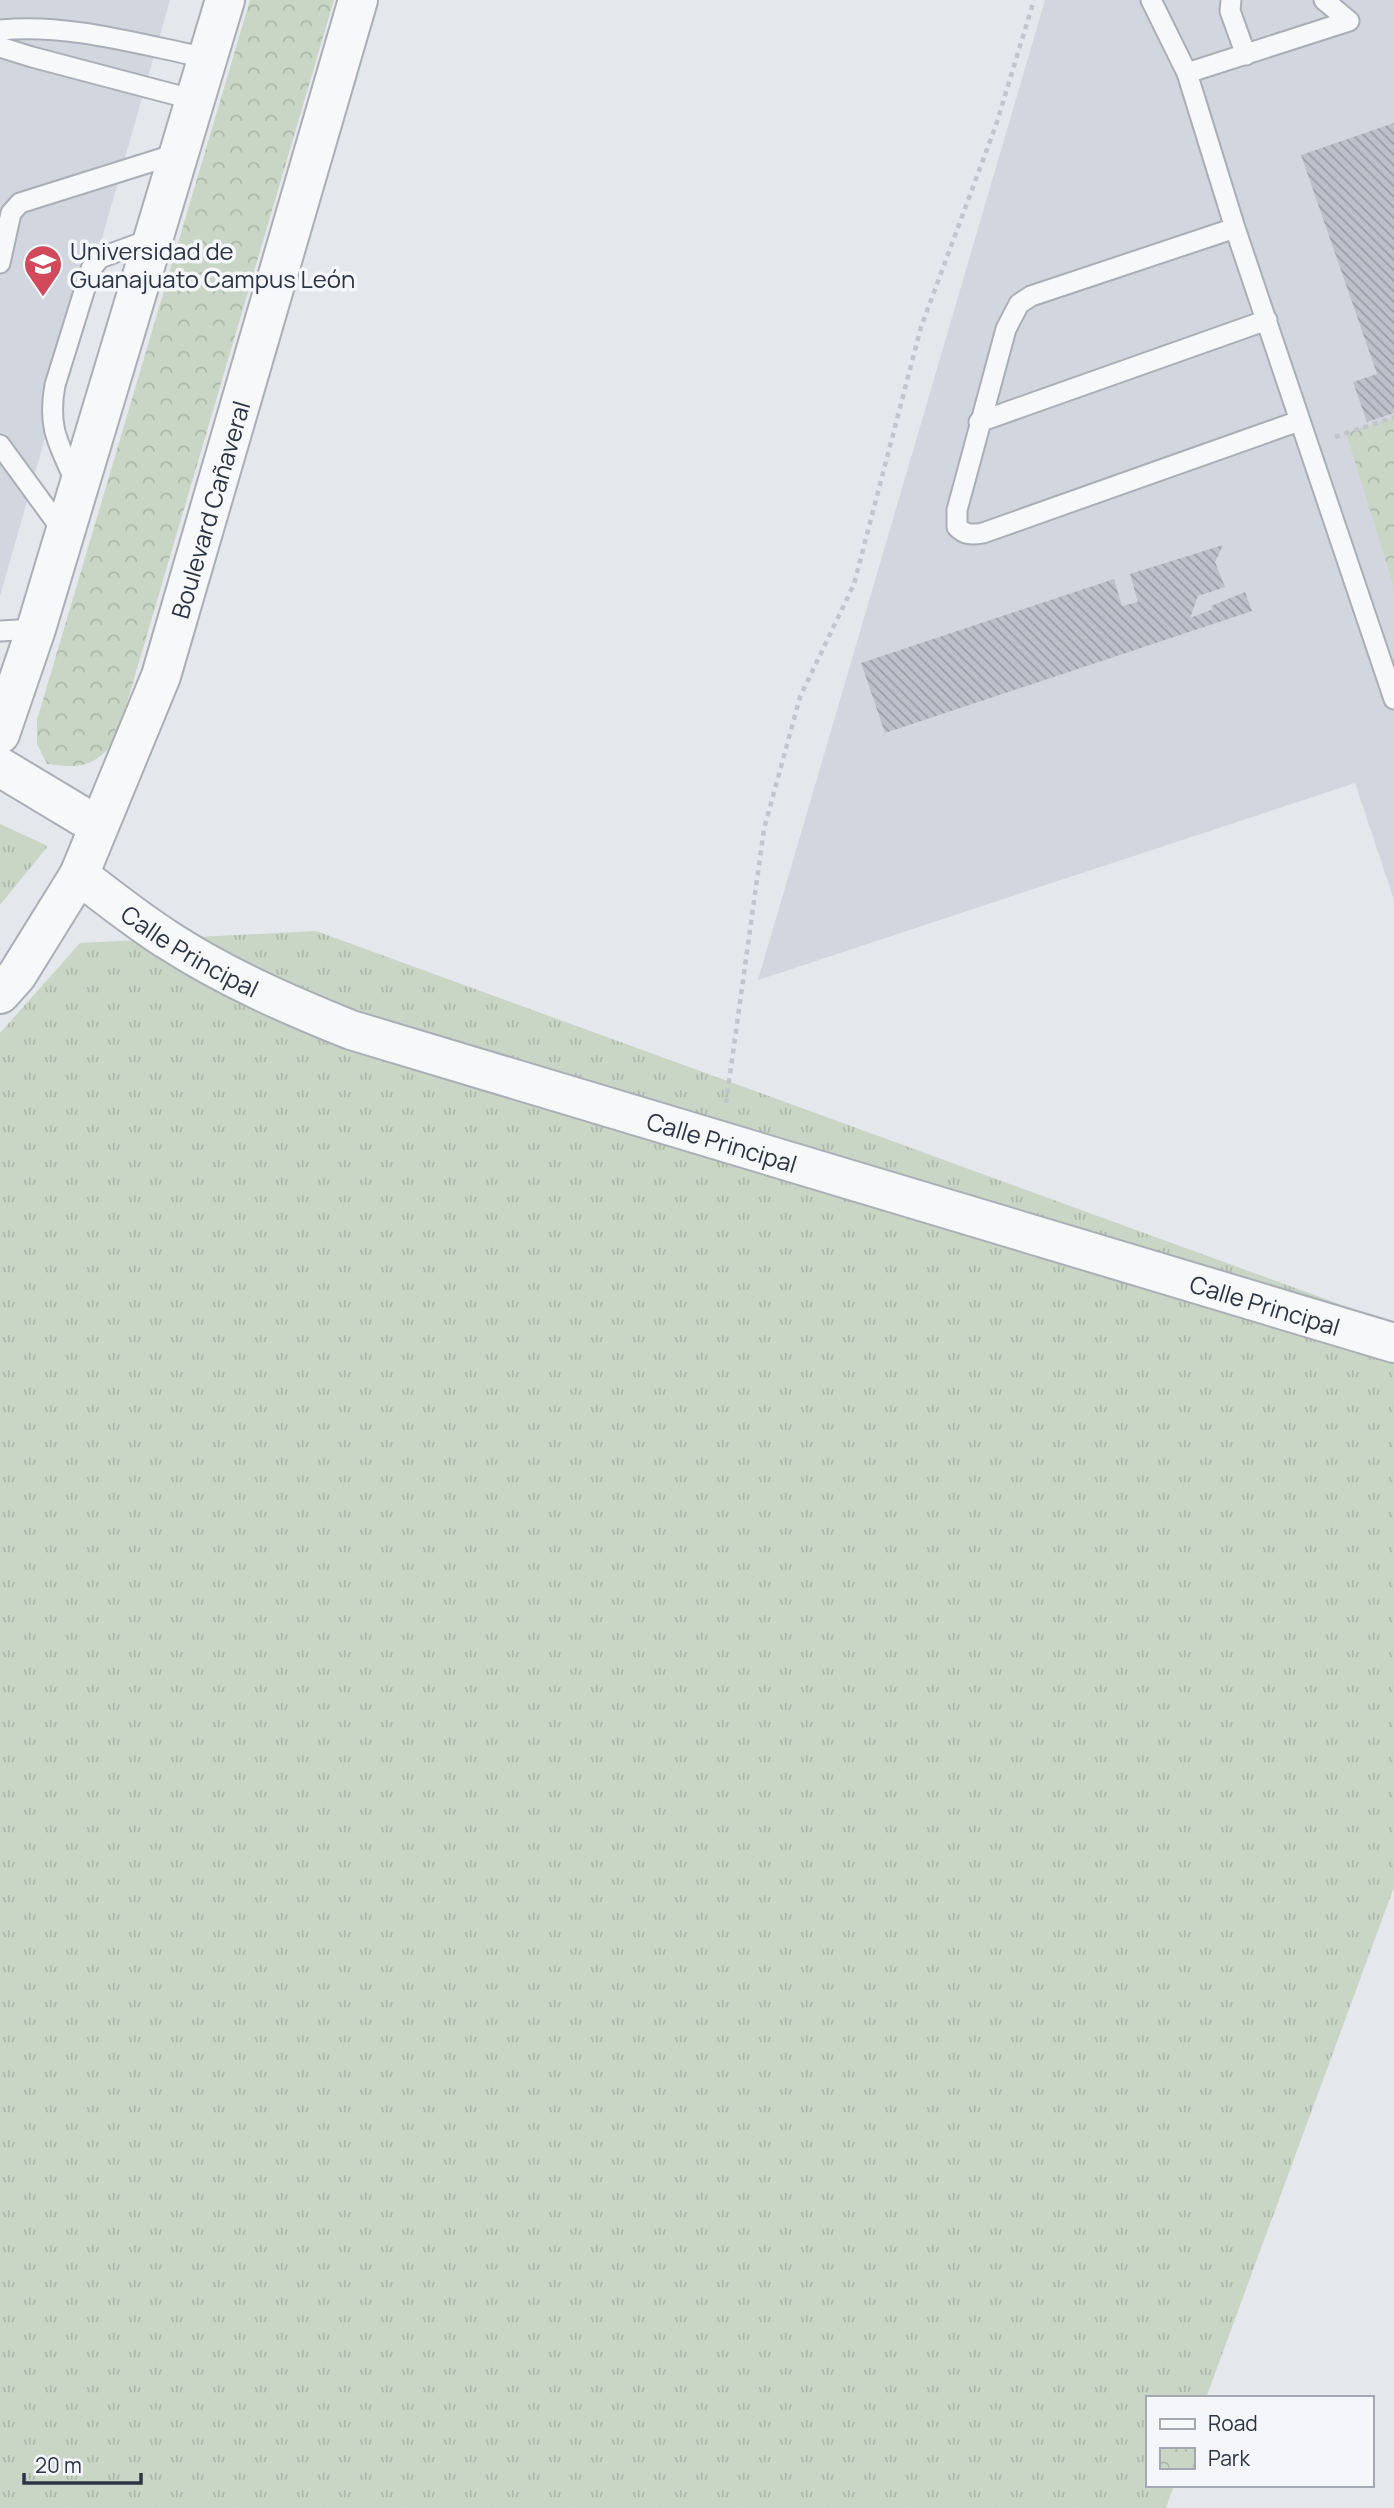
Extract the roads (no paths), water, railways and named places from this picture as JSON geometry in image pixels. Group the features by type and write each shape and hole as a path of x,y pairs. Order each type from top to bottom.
{"street":[{"path":"4,715 18,630 65,534 225,0"},
{"name":"Boulevard Cañaveral","path":"0,994 17,975 79,875 160,676 358,0"},
{"path":"0,767 98,826"},
{"name":"Calle Principal","path":"79,875 169,942 283,1003 364,1034 1394,1343"}],"lane":[{"path":"1151,0 1187,73 1235,228 1394,699"},
{"path":"1165,29 1167,0"},
{"path":"1231,0 1230,11 1246,55"},
{"path":"1187,73 1349,22 1324,0"},
{"path":"0,30 13,28 79,34 208,58"},
{"path":"0,47 195,100"},
{"path":"0,263 11,213 20,203 179,153"},
{"path":"1235,228 1031,296 1019,304 1006,330 979,422 955,518 957,527 962,533 972,535 1299,421"},
{"path":"78,489 51,418 55,385 90,269 100,258 154,238"},
{"path":"979,422 1267,320"},
{"path":"0,445 65,534"}],"place":[{"name":"Universidad de Guanajuato Campus León","path":"43,298"}]}
